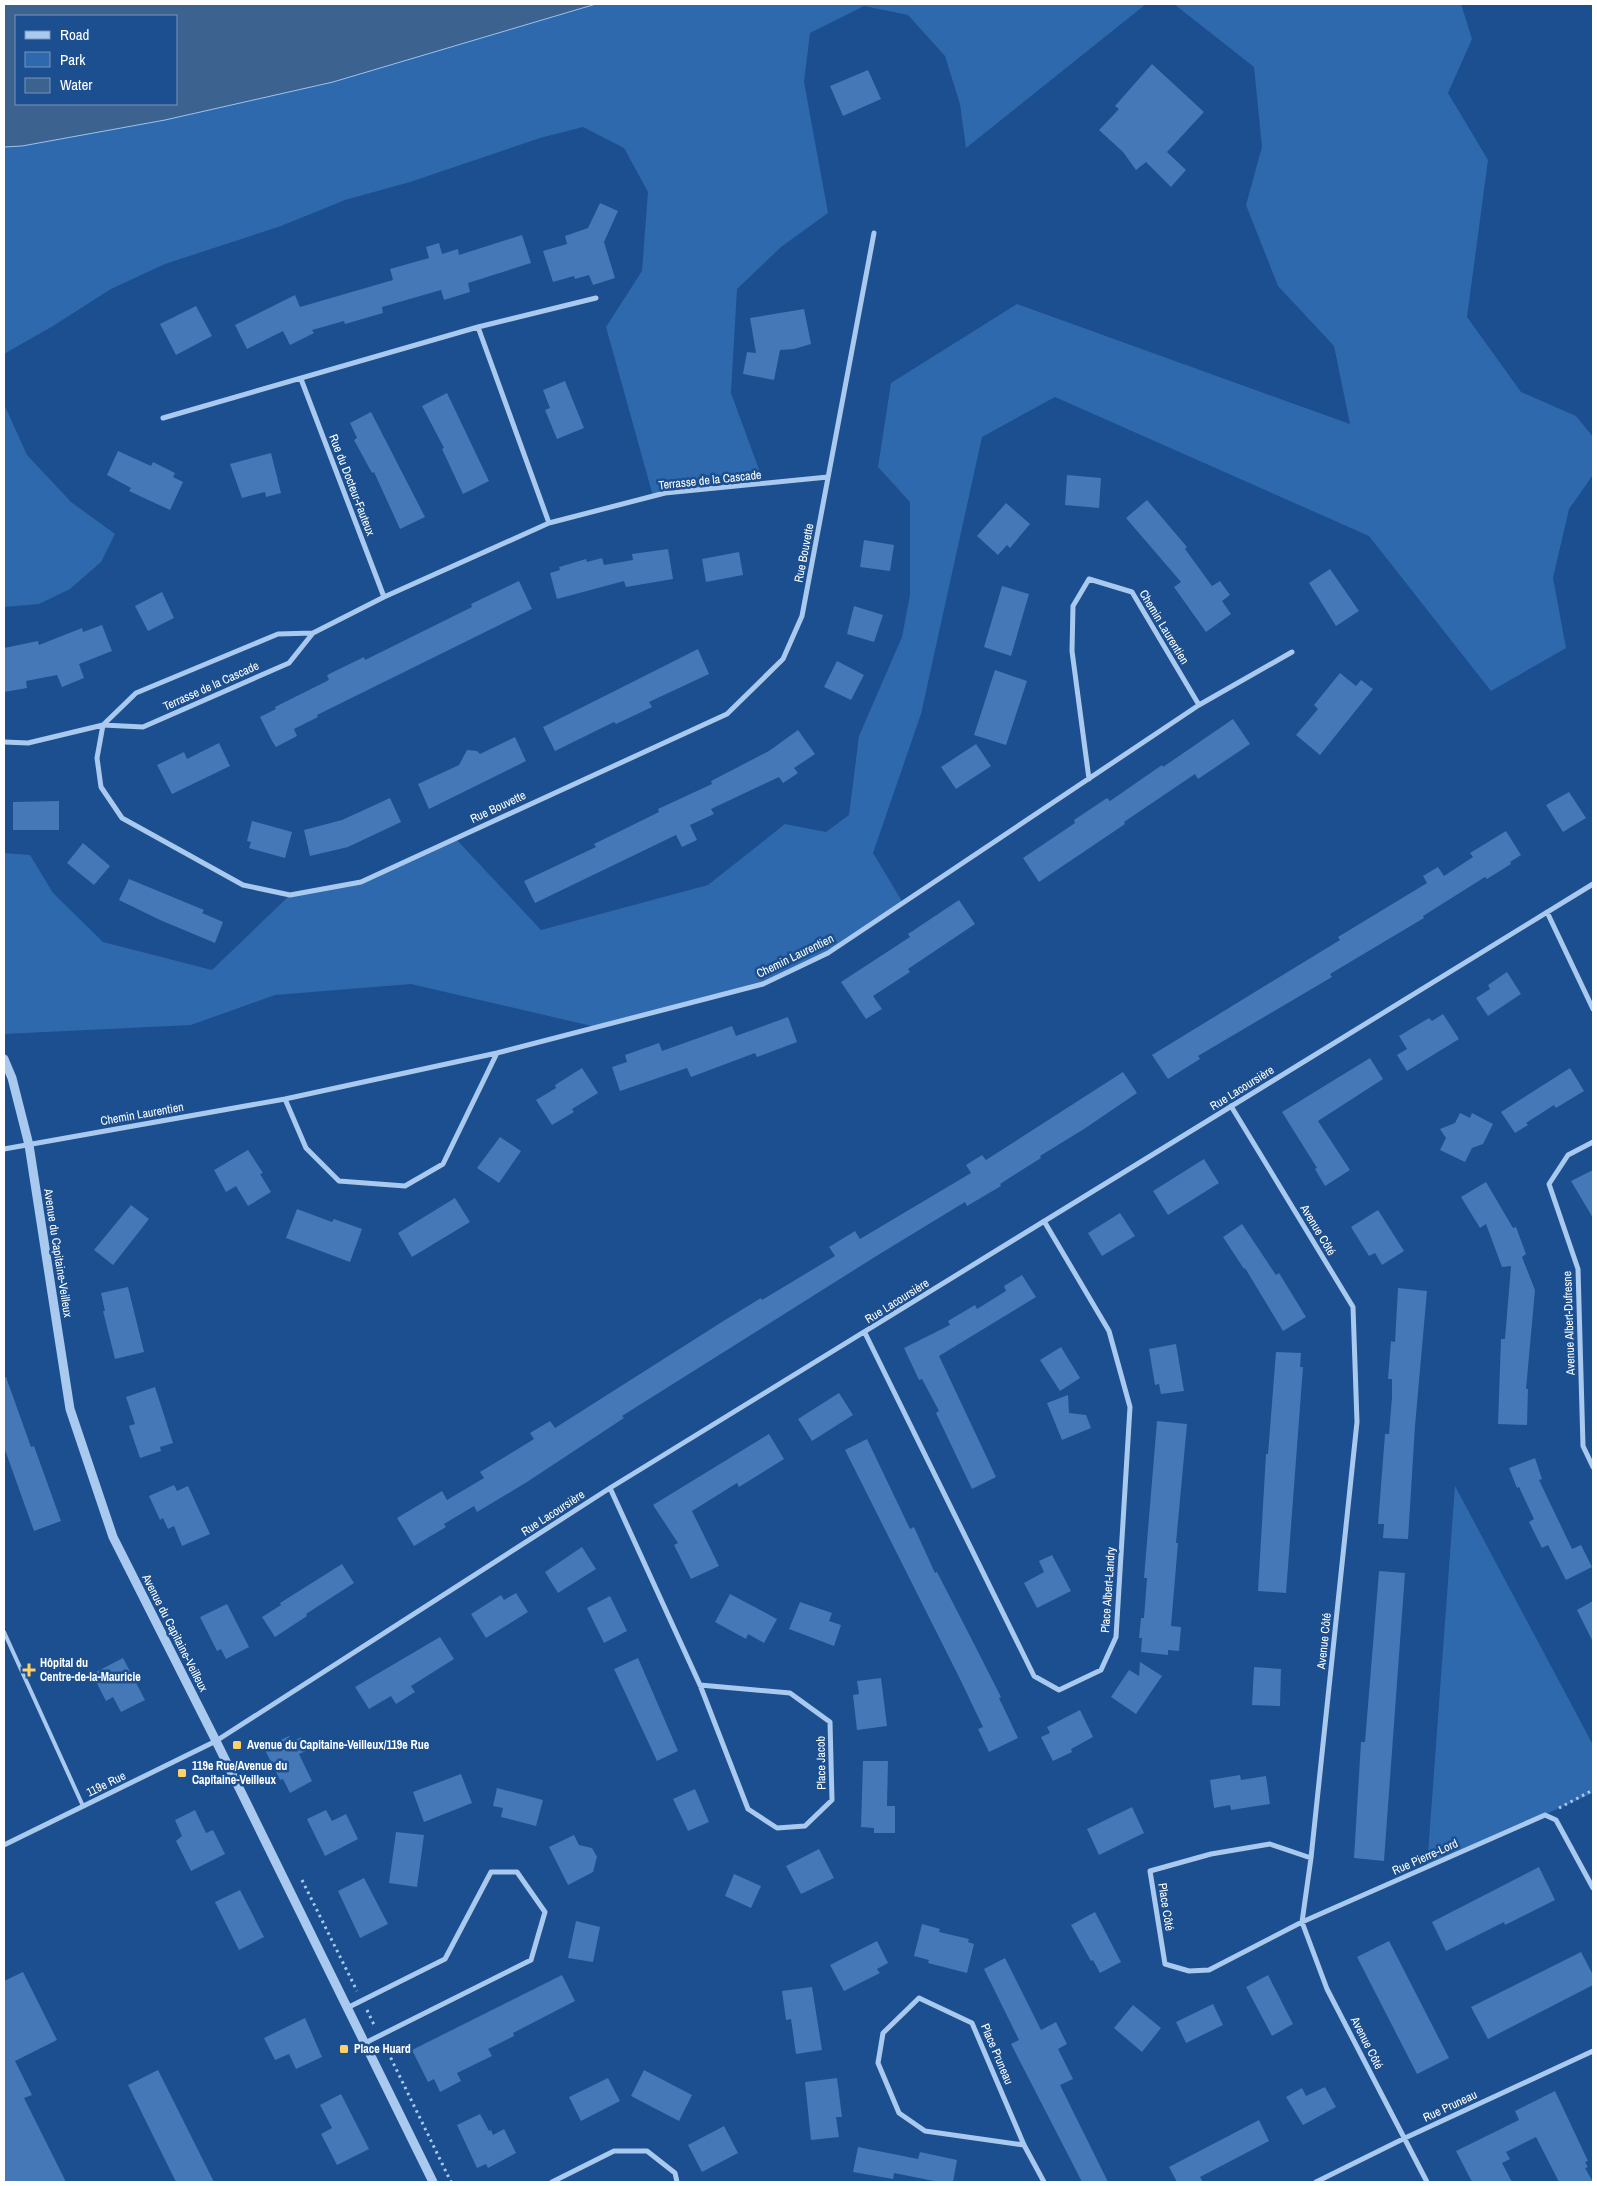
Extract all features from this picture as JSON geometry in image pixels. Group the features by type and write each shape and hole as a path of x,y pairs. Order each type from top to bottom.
{"street":[{"path":"828,477 874,233"},
{"path":"163,418 478,327 596,298"},
{"path":"478,327 549,523"},
{"name":"Rue du Docteur-Fauteux","path":"301,379 384,597"},
{"name":"Terrasse de la Cascade","path":"4,742 28,743 103,725 143,727 289,663 313,633 384,597 549,523 665,493 828,477"},
{"name":"Rue Bouvette","path":"103,725 97,758 101,787 122,818 243,885 290,895 360,882 727,714 783,659 802,616 828,477"},
{"name":"Chemin Laurentien","path":"1089,779 1072,651 1073,606 1089,579 1132,592 1199,705"},
{"name":"Terrasse de la Cascade","path":"103,725 136,693 278,634 313,633"},
{"name":"Chemin Laurentien","path":"4,1150 284,1099 497,1053 763,984 828,953 1199,705 1292,652"},
{"name":"Rue Lacoursière","path":"216,1741 610,1488 1593,884"},
{"path":"1547,912 1593,1009"},
{"path":"284,1099 306,1148 339,1181 405,1186 443,1164 497,1053"},
{"name":"Avenue du Capitaine-Veilleux","path":"4,1059 12,1078 29,1145 70,1409 113,1537 216,1741 433,2182"},
{"name":"Avenue Côté","path":"1231,1106 1353,1307 1357,1422 1311,1858 1302,1922 1327,1989 1426,2182"},
{"name":"Avenue Albert-Dufresne","path":"1593,1142 1568,1155 1549,1184 1578,1269 1583,1446 1593,1468"},
{"name":"Place Albert-Landry","path":"865,1332 1034,1676 1059,1690 1101,1670 1116,1637 1130,1406 1109,1331 1044,1221"},
{"name":"Place Jacob","path":"610,1488 700,1685 748,1809 777,1828 805,1826 832,1800 830,1722 790,1693 700,1685"},
{"name":"119e Rue","path":"4,1845 216,1741"},
{"path":"1545,1815 1556,1820 1593,1888"},
{"name":"Rue Pierre-Lord","path":"1302,1922 1545,1815"},
{"name":"Place Côté","path":"1302,1922 1209,1970 1189,1971 1165,1964 1150,1871 1211,1854 1270,1844 1311,1858"},
{"path":"347,2008 444,1959 491,1872 517,1872 545,1912 530,1960 365,2044"},
{"name":"Place Pruneau","path":"1024,2145 925,2131 899,2113 878,2063 883,2033 919,1998 972,2023 1024,2145 1044,2182"},
{"name":"Rue Pruneau","path":"1316,2182 1405,2138 1593,2051"},
{"path":"552,2182 614,2151 647,2151 675,2173 677,2182"}],"lane":[{"path":"4,1632 83,1806"}],"path":[{"path":"1545,1815 1593,1790"}],"green space":[{"path":"596,4 1146,4 966,148 960,104 945,56 908,15 864,6 810,33 804,82 828,213 781,247 737,289 731,393 761,475 653,496 606,327 642,271 648,192 624,148 583,127 540,138 410,182 345,200 281,226 165,264 111,289 53,326 4,354 4,147 22,146 333,82"},
{"path":"1174,4 1461,4 1472,39 1448,93 1488,160 1467,317 1521,392 1576,416 1593,437 1593,475 1569,509 1553,578 1566,648 1491,691 1369,536 1055,397 982,437 921,714 873,853 903,903 828,953 763,984 596,1027 411,984 275,995 191,1025 4,1034 4,853 30,855 53,893 103,942 212,970 290,895 361,882 455,838 541,930 708,885 785,824 826,832 849,815 859,736 902,637 910,595 910,502 878,467 891,383 1017,304 1350,424 1334,346 1278,286 1246,205 1262,147 1254,67"},
{"path":"4,404 27,455 71,502 115,534 101,562 70,589 39,604 4,607"},
{"path":"1455,1486 1593,1745 1593,1793 1427,1867"}],"water":[{"path":"4,4 596,4 333,82 165,120 22,146 4,147"}],"building":[{"path":"1152,64 1204,112 1167,152 1186,170 1171,187 1146,162 1136,170 1123,152 1099,130 1119,109 1115,106"},
{"path":"868,70 881,99 843,116 830,86"},
{"path":"600,203 618,211 604,242 615,278 593,285 589,275 575,279 574,276 553,282 543,251 567,244 565,236 588,228"},
{"path":"522,235 531,263 468,283 470,292 444,300 441,290 382,307 383,313 345,324 344,321 312,330 314,333 290,345 283,331 247,349 235,325 295,295 300,307 393,280 390,269 429,258 426,247 439,243 442,254 458,249 459,255"},
{"path":"196,306 212,336 176,355 160,324"},
{"path":"804,309 811,344 794,349 780,350 774,380 743,374 747,352 756,353 750,318"},
{"path":"565,381 584,428 557,439 545,410 550,408 543,390"},
{"path":"447,393 489,481 463,494 442,449 444,448 422,406"},
{"path":"371,412 425,517 400,529 374,472 372,473 354,440 357,438 350,423"},
{"path":"118,451 151,466 153,462 175,473 173,477 183,482 170,510 129,491 131,488 107,475"},
{"path":"271,453 281,493 266,497 265,492 242,498 230,464"},
{"path":"1067,475 1101,478 1099,508 1065,505"},
{"path":"1147,500 1187,547 1185,549 1212,586 1220,581 1230,595 1222,601 1231,614 1206,632 1174,587 1181,582 1126,518"},
{"path":"1006,503 1030,524 1010,548 1007,545 998,555 977,536"},
{"path":"864,540 894,545 890,571 860,567"},
{"path":"668,549 673,579 626,587 624,581 557,599 550,573 560,570 559,567 586,559 587,562 602,558 604,565 633,560 632,554"},
{"path":"739,552 743,575 706,582 702,559"},
{"path":"1330,569 1359,611 1336,626 1309,583"},
{"path":"519,581 532,609 317,715 318,717 294,729 297,736 276,747 272,741 260,717 276,709 275,707 329,680 327,675 364,657 365,660 472,607 471,604"},
{"path":"1002,586 1029,594 1011,656 984,647"},
{"path":"162,592 174,618 148,631 135,606"},
{"path":"854,606 883,615 874,642 847,634"},
{"path":"102,625 112,651 79,664 84,678 62,687 57,675 26,681 27,688 4,692 4,648 38,641 39,645 82,628 83,632"},
{"path":"698,649 709,674 649,702 652,707 616,724 614,722 555,751 543,727"},
{"path":"837,661 864,675 851,700 824,687"},
{"path":"995,670 1027,681 1006,745 974,735"},
{"path":"1340,673 1356,686 1361,680 1373,689 1320,755 1296,735 1318,709 1314,705"},
{"path":"1233,719 1250,744 1198,779 1195,774 1039,882 1023,858 1075,823 1074,820 1107,798 1110,801"},
{"path":"798,730 815,754 794,768 798,773 783,783 779,777 711,809 714,814 690,825 697,840 682,847 676,835 535,903 524,881 596,847 594,844 659,812 658,809 712,784 711,781 769,751"},
{"path":"515,737 526,761 429,809 418,784 459,765 467,750 477,751 480,754"},
{"path":"219,743 230,766 172,794 157,765 184,752 187,759"},
{"path":"976,744 991,766 956,789 941,767"},
{"path":"1569,792 1586,818 1563,832 1546,805"},
{"path":"390,798 401,822 348,847 310,856 304,830 342,820"},
{"path":"59,801 59,830 13,830 13,802"},
{"path":"252,821 292,832 285,858 249,848 251,842 247,841"},
{"path":"1506,831 1521,855 1510,862 1511,864 1487,879 1485,877 1423,916 1424,918 1330,974 1332,977 1198,1056 1200,1059 1168,1079 1152,1055 1340,940 1338,937 1427,883 1423,876 1438,867 1444,876 1473,857 1470,853"},
{"path":"83,843 110,866 94,885 67,863"},
{"path":"129,879 204,910 202,913 223,922 215,943 119,900"},
{"path":"959,900 975,924 908,969 910,972 873,996 882,1009 866,1019 841,982 910,937 908,934"},
{"path":"1507,972 1521,994 1488,1016 1476,998 1490,989 1488,985"},
{"path":"1443,1014 1459,1039 1407,1071 1397,1055 1407,1049 1399,1036 1429,1018 1432,1021"},
{"path":"788,1017 797,1042 757,1057 755,1053 691,1077 687,1068 620,1091 612,1067 627,1062 625,1055 659,1043 662,1051 732,1026 736,1036"},
{"path":"1370,1058 1383,1079 1318,1121 1350,1170 1325,1186 1315,1169 1317,1168 1282,1112"},
{"path":"582,1068 598,1093 572,1109 574,1112 552,1125 536,1100 556,1088 555,1085"},
{"path":"1570,1068 1584,1091 1556,1108 1554,1105 1526,1123 1528,1125 1515,1133 1501,1112"},
{"path":"1123,1072 1137,1093 1040,1156 1041,1158 1000,1184 1001,1186 967,1206 965,1202 878,1255 622,1416 624,1418 527,1482 477,1512 474,1506 444,1524 446,1527 414,1546 397,1518 442,1491 447,1500 484,1478 480,1472 534,1439 530,1433 550,1421 555,1428 725,1320 835,1256 829,1247 855,1231 860,1239 971,1173 966,1165 982,1155 986,1160"},
{"path":"1460,1113 1470,1118 1472,1113 1493,1124 1483,1144 1472,1148 1465,1162 1440,1150 1446,1138 1440,1129 1455,1123"},
{"path":"500,1137 521,1151 499,1183 477,1168"},
{"path":"248,1150 263,1173 260,1174 271,1192 248,1206 236,1186 226,1192 214,1170"},
{"path":"1204,1159 1219,1183 1168,1215 1153,1191"},
{"path":"1593,1170 1593,1218 1571,1181"},
{"path":"1486,1182 1513,1228 1516,1227 1526,1254 1522,1257 1535,1290 1526,1389 1528,1389 1527,1425 1498,1424 1501,1339 1505,1339 1511,1266 1502,1267 1486,1224 1480,1228 1461,1197"},
{"path":"455,1198 470,1222 412,1257 398,1233"},
{"path":"131,1205 149,1219 113,1265 94,1250"},
{"path":"297,1209 332,1222 334,1219 362,1229 350,1262 286,1238"},
{"path":"1378,1210 1404,1251 1382,1265 1375,1253 1369,1256 1351,1227"},
{"path":"1120,1213 1135,1236 1102,1256 1088,1233"},
{"path":"1242,1224 1276,1275 1279,1273 1306,1317 1283,1331 1245,1268 1223,1237"},
{"path":"1022,1275 1036,1297 939,1356 996,1477 972,1489 936,1413 939,1411 922,1379 919,1380 904,1348 950,1325 948,1321 975,1305 977,1309 1006,1291 1004,1286"},
{"path":"128,1287 144,1352 115,1359 103,1311 105,1311 101,1293"},
{"path":"1398,1288 1427,1291 1415,1426 1408,1539 1383,1538 1384,1524 1378,1524 1385,1434 1389,1434 1392,1379 1388,1379 1391,1341 1395,1342"},
{"path":"1176,1344 1184,1391 1161,1394 1159,1384 1155,1385 1149,1349"},
{"path":"1061,1347 1080,1378 1060,1391 1040,1360"},
{"path":"1276,1352 1301,1353 1300,1367 1303,1367 1286,1593 1258,1591 1266,1454 1268,1454"},
{"path":"4,1377 6,1377 31,1447 34,1446 61,1521 34,1531 4,1447"},
{"path":"155,1387 173,1443 160,1447 161,1451 140,1458 129,1426 135,1424 126,1397"},
{"path":"839,1393 853,1415 812,1441 798,1419"},
{"path":"1068,1395 1069,1413 1086,1415 1091,1428 1062,1440 1047,1403"},
{"path":"1157,1421 1187,1424 1176,1543 1178,1543 1171,1626 1181,1627 1179,1651 1168,1650 1168,1655 1141,1652 1142,1638 1139,1638 1141,1618 1144,1618 1147,1578 1144,1578"},
{"path":"769,1434 784,1459 739,1487 737,1483 692,1511 719,1566 691,1579 674,1545 678,1543 653,1505"},
{"path":"867,1439 910,1529 914,1527 935,1573 937,1572 1001,1697 999,1698 1018,1738 989,1752 978,1729 983,1727 845,1450"},
{"path":"1535,1458 1542,1479 1539,1480 1572,1549 1581,1545 1592,1567 1566,1580 1548,1545 1542,1548 1529,1522 1534,1519 1519,1487 1517,1488 1509,1468"},
{"path":"174,1485 177,1491 188,1486 210,1534 182,1546 174,1526 168,1529 163,1518 160,1520 149,1496"},
{"path":"582,1547 596,1569 558,1593 545,1572"},
{"path":"1052,1555 1071,1591 1037,1608 1024,1583 1044,1572 1039,1561"},
{"path":"342,1564 354,1583 275,1637 262,1617 281,1605 280,1603"},
{"path":"1379,1571 1405,1573 1384,1861 1354,1858 1361,1742 1365,1742"},
{"path":"516,1593 528,1612 486,1638 471,1614 501,1595 504,1600"},
{"path":"730,1594 777,1619 764,1643 748,1634 746,1639 715,1622"},
{"path":"610,1596 627,1631 604,1643 587,1608"},
{"path":"1593,1601 1593,1642 1577,1610"},
{"path":"800,1602 832,1613 829,1621 841,1625 834,1646 789,1629"},
{"path":"227,1604 249,1647 226,1659 221,1649 217,1651 200,1617"},
{"path":"440,1637 454,1659 411,1686 415,1692 396,1704 391,1696 369,1709 355,1687"},
{"path":"123,1658 145,1700 121,1712 113,1697 106,1701 92,1674"},
{"path":"638,1658 678,1751 657,1761 614,1669"},
{"path":"1140,1662 1162,1676 1136,1714 1111,1697 1129,1670 1139,1676"},
{"path":"1254,1667 1281,1669 1280,1706 1252,1705"},
{"path":"881,1678 887,1726 857,1730 853,1695 859,1694 857,1681"},
{"path":"1080,1710 1093,1737 1071,1749 1072,1752 1053,1761 1041,1737 1050,1733 1047,1727"},
{"path":"289,1736 292,1742 301,1737 308,1750 299,1754 312,1781 290,1793 283,1779 280,1780 264,1748"},
{"path":"863,1761 888,1761 887,1806 895,1806 895,1833 874,1833 874,1828 861,1827"},
{"path":"461,1774 472,1803 424,1822 413,1792"},
{"path":"1240,1775 1241,1780 1266,1776 1270,1804 1231,1810 1230,1805 1214,1808 1210,1780"},
{"path":"497,1788 543,1800 536,1826 501,1817 503,1808 493,1806"},
{"path":"695,1789 709,1822 688,1831 673,1799"},
{"path":"1132,1807 1144,1833 1099,1855 1087,1829"},
{"path":"195,1810 206,1833 213,1830 225,1854 191,1871 176,1841 182,1836 175,1820"},
{"path":"326,1810 332,1821 346,1814 358,1839 325,1856 307,1819"},
{"path":"396,1832 424,1835 417,1887 389,1883"},
{"path":"574,1835 579,1845 592,1848 597,1857 593,1872 568,1885 549,1847"},
{"path":"819,1849 834,1878 801,1894 786,1866"},
{"path":"1539,1867 1555,1900 1505,1925 1504,1922 1446,1951 1432,1922"},
{"path":"734,1874 761,1886 751,1908 725,1896"},
{"path":"364,1878 388,1924 360,1938 338,1891"},
{"path":"240,1890 264,1937 239,1950 215,1902"},
{"path":"1095,1912 1121,1962 1100,1973 1071,1925"},
{"path":"576,1921 600,1927 593,1962 568,1958"},
{"path":"922,1924 940,1929 939,1932 969,1939 968,1942 974,1944 967,1973 928,1963 929,1960 914,1956"},
{"path":"877,1941 888,1963 877,1969 880,1973 844,1991 830,1965"},
{"path":"1389,1941 1449,2058 1417,2074 1357,1957"},
{"path":"1581,1952 1593,1975 1593,1985 1488,2039 1471,2007"},
{"path":"1005,1958 1041,2030 1056,2022 1067,2044 1058,2049 1073,2079 1060,2085 1108,2182 1082,2182 1011,2044 1019,2040 984,1969"},
{"path":"23,1972 57,2040 15,2061 32,2095 24,2098 66,2182 4,2182 4,1981"},
{"path":"562,1975 575,2001 513,2033 514,2036 488,2049 492,2056 457,2073 461,2081 440,2092 434,2079 428,2082 412,2050"},
{"path":"1268,1975 1293,2024 1272,2036 1246,1987"},
{"path":"812,1987 822,2050 796,2054 791,2019 786,2020 782,1991"},
{"path":"1213,2004 1223,2025 1186,2043 1176,2022"},
{"path":"1133,2005 1161,2028 1142,2052 1114,2028"},
{"path":"305,2018 322,2057 296,2069 289,2054 275,2060 264,2038"},
{"path":"158,2070 214,2182 176,2182 128,2085"},
{"path":"644,2070 692,2095 679,2121 631,2096"},
{"path":"608,2078 620,2101 581,2121 569,2097"},
{"path":"837,2078 842,2117 836,2117 839,2137 811,2140 805,2082"},
{"path":"1325,2087 1336,2107 1303,2125 1286,2097 1302,2088 1306,2096"},
{"path":"1555,2091 1588,2161 1585,2162 1588,2167 1585,2168 1593,2182 1559,2182 1536,2137 1506,2152 1510,2159 1502,2163 1512,2182 1472,2182 1456,2151 1519,2120 1515,2111"},
{"path":"341,2094 369,2149 337,2165 321,2134 332,2128 320,2105"},
{"path":"480,2114 493,2135 504,2129 516,2153 488,2168 486,2164 477,2168 457,2125"},
{"path":"1259,2120 1269,2141 1200,2177 1203,2182 1177,2182 1169,2167"},
{"path":"724,2126 738,2153 702,2172 688,2145"},
{"path":"858,2147 918,2159 920,2152 957,2160 953,2182 939,2182 894,2173 893,2179 853,2172"}],"place":[{"name":"Hôpital du Centre-de-la-Mauricie","path":"29,1670"},
{"name":"Avenue du Capitaine-Veilleux/119e Rue","path":"237,1745"},
{"name":"119e Rue/Avenue du Capitaine-Veilleux","path":"182,1773"},
{"name":"Place Huard","path":"344,2049"}]}
